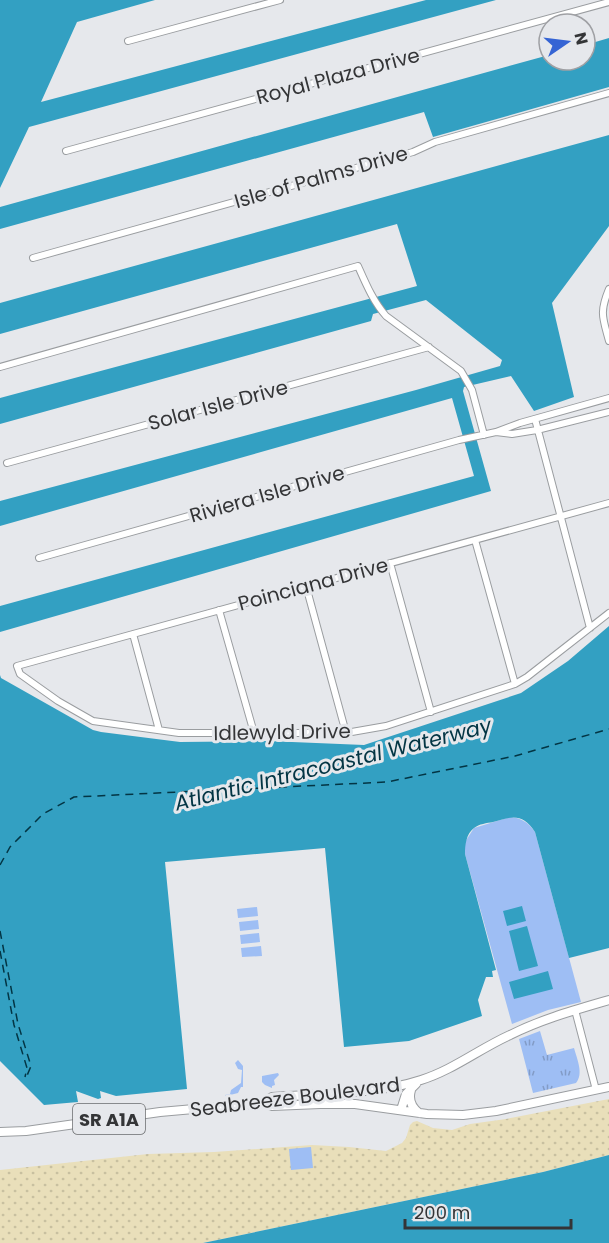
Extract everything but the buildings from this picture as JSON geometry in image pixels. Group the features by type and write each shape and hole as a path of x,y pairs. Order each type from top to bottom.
{"main road":[{"name":"Seabreeze Boulevard","path":"0,1132 26,1131 142,1114 262,1103 272,1097 394,1088 416,1083 453,1068 499,1040 526,1027 609,1000"},
{"path":"401,1110 404,1097 416,1083"},
{"path":"416,1083 410,1096 410,1102 420,1113"},
{"name":"SR A1A","path":"262,1103 272,1106 355,1104 420,1113 455,1115 485,1113 609,1087"}],"street":[{"path":"128,41 280,0"},
{"name":"Royal Plaza Drive","path":"66,151 609,2"},
{"name":"Isle of Palms Drive","path":"33,258 413,152 435,142 609,93"},
{"path":"0,367 358,266 370,294 386,316 461,371 472,390 481,435"},
{"path":"609,290 603,304 603,316 609,341"},
{"name":"Solar Isle Drive","path":"7,463 429,347"},
{"name":"Riviera Isle Drive","path":"39,558 459,440 496,432 609,398"},
{"name":"Riviera Isle Drive","path":"496,432 512,434 537,430 609,412"},
{"path":"535,419 590,628"},
{"name":"Poinciana Drive","path":"17,666 609,503"},
{"path":"475,540 515,684"},
{"path":"390,563 431,712"},
{"path":"306,586 346,733"},
{"path":"219,610 254,733"},
{"name":"Idlewyld Drive","path":"17,666 20,674 93,721 179,733 346,733 386,726 515,684 609,613"},
{"path":"133,634 159,730"},
{"path":"575,1010 596,1090"}],"green space":[{"path":"510,817 524,821 535,832 581,1002 548,1010 512,1024 465,854 465,842 474,828"},
{"path":"257,907 258,916 238,918 237,909"},
{"path":"258,920 259,929 240,931 239,922"},
{"path":"259,933 260,942 241,944 240,935"},
{"path":"261,946 262,956 242,957 241,948"},
{"path":"540,1031 547,1055 574,1048 580,1071 576,1083 533,1093 519,1039"},
{"path":"238,1060 243,1066 243,1087 238,1093 226,1096 241,1083 242,1070 238,1069 235,1063"},
{"path":"278,1073 272,1088 262,1082 262,1076"},
{"path":"311,1147 313,1168 291,1170 289,1149"}],"sand":[{"path":"609,1099 609,1155 543,1172 203,1243 0,1243 0,1170 148,1154 312,1145 386,1151 402,1143 410,1125 417,1121 433,1128 452,1130 470,1124"}],"water":[{"path":"0,0 155,0 77,22 41,102 426,0 496,0 29,127 0,188"},
{"path":"609,38 609,87 433,137 424,112 0,229 0,207 537,58 537,72 597,72 597,42"},
{"path":"609,135 609,226 552,303 574,397 534,411 511,376 464,387 463,391 491,491 0,632 0,606 474,476 452,398 0,526 0,501 416,390 500,366 502,360 426,300 373,314 371,321 0,424 0,398 417,286 397,224 0,334 0,303"},
{"name":"Atlantic Intracoastal Waterway","path":"609,626 609,948 569,958 535,832 526,822 517,818 506,818 481,825 469,833 465,854 496,970 492,971 493,977 486,977 478,1000 482,1016 409,1041 344,1047 325,848 165,862 187,1089 116,1096 100,1091 101,1098 98,1099 76,1091 78,1102 44,1105 0,1061 0,675 1,678 93,730 101,732 180,742 268,741 364,745 521,693 568,661"},
{"path":"522,906 526,921 507,926 503,911"},
{"path":"527,926 538,966 519,971 509,931"},
{"path":"548,971 553,989 514,999 509,982"},
{"path":"609,1155 609,1243 203,1243 543,1172"}],"ferry route":[{"path":"0,865 10,847 43,814 74,797 387,782 515,756 609,729"},
{"path":"0,931 18,1024 31,1066 26,1078"},
{"path":"0,951 14,1025 27,1068 25,1077"}]}
